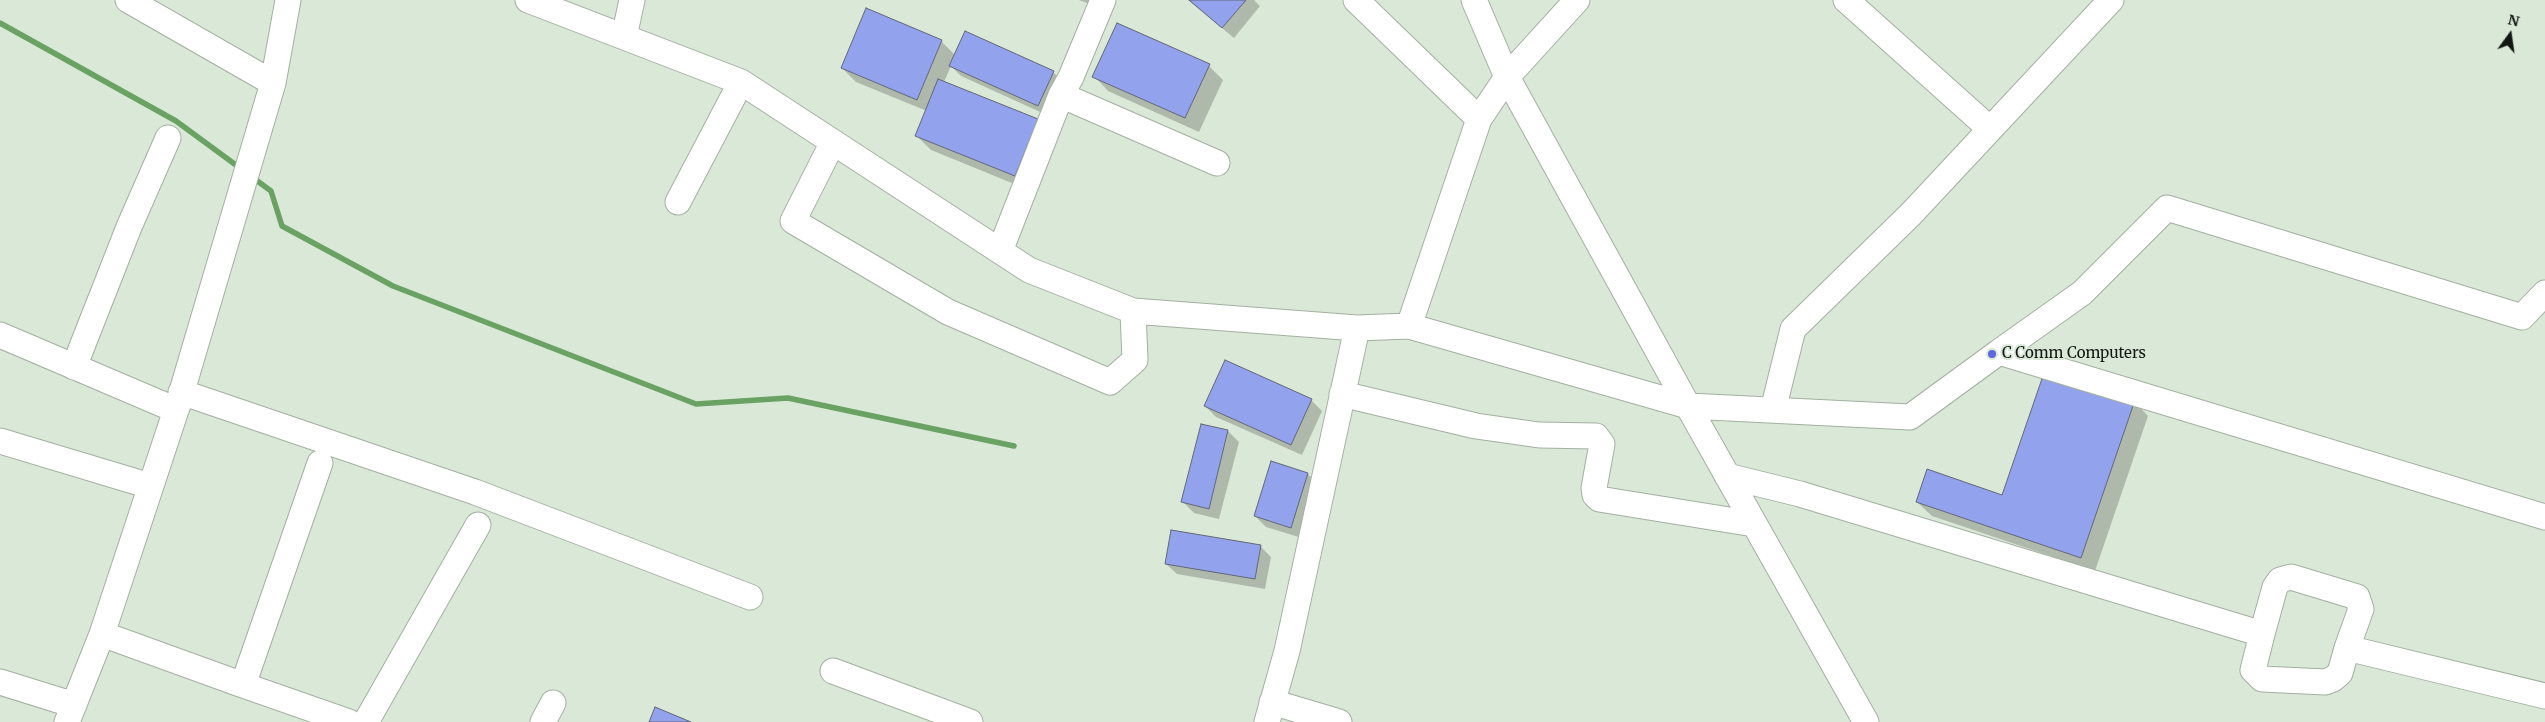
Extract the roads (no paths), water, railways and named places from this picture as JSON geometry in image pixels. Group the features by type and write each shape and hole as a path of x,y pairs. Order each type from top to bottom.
{"street":[{"path":"128,0 273,83"},
{"path":"0,682 71,714 102,634 179,402 273,83 288,0"},
{"path":"528,0 741,82 1029,270 1132,311 1357,328 1409,326 1688,406 1910,417 2082,293 2167,208 2522,317 2545,293"},
{"path":"624,37 632,0"},
{"path":"1000,251 1061,94 1071,77 1103,0"},
{"path":"1356,0 1479,119"},
{"path":"1474,0 1507,77 1862,720"},
{"path":"1846,0 1990,130"},
{"path":"1773,410 1793,330 1911,214 2112,0"},
{"path":"1409,326 1479,119 1507,77 1574,1"},
{"path":"678,202 741,82"},
{"path":"1061,94 1216,164"},
{"path":"74,367 129,227 168,138"},
{"path":"833,142 793,221 948,312 1110,382 1135,360 1132,311"},
{"path":"1339,722 1269,712 1287,651 1357,328"},
{"path":"0,336 74,367 179,402 474,492 750,597"},
{"path":"1999,352 2545,517"},
{"path":"1342,394 1476,426 1539,435 1596,436 1602,444 1594,488 1595,495 1599,499 1754,524"},
{"path":"0,441 150,486"},
{"path":"243,685 320,464"},
{"path":"1728,476 1800,494 2262,634"},
{"path":"366,722 478,526"},
{"path":"2292,577 2357,597 2361,609 2340,673 2333,679 2324,682 2262,679 2254,670 2262,634 2275,587 2280,580 2292,577"},
{"path":"102,634 349,722"},
{"path":"2347,648 2545,696"},
{"path":"833,671 970,722"}],"waterway":[{"path":"0,23 176,121 240,168"},
{"path":"252,177 271,191 282,226 393,286 696,404 788,398 1014,446"}],"place":[{"name":"C Comm Computers","path":"1992,354"}]}
